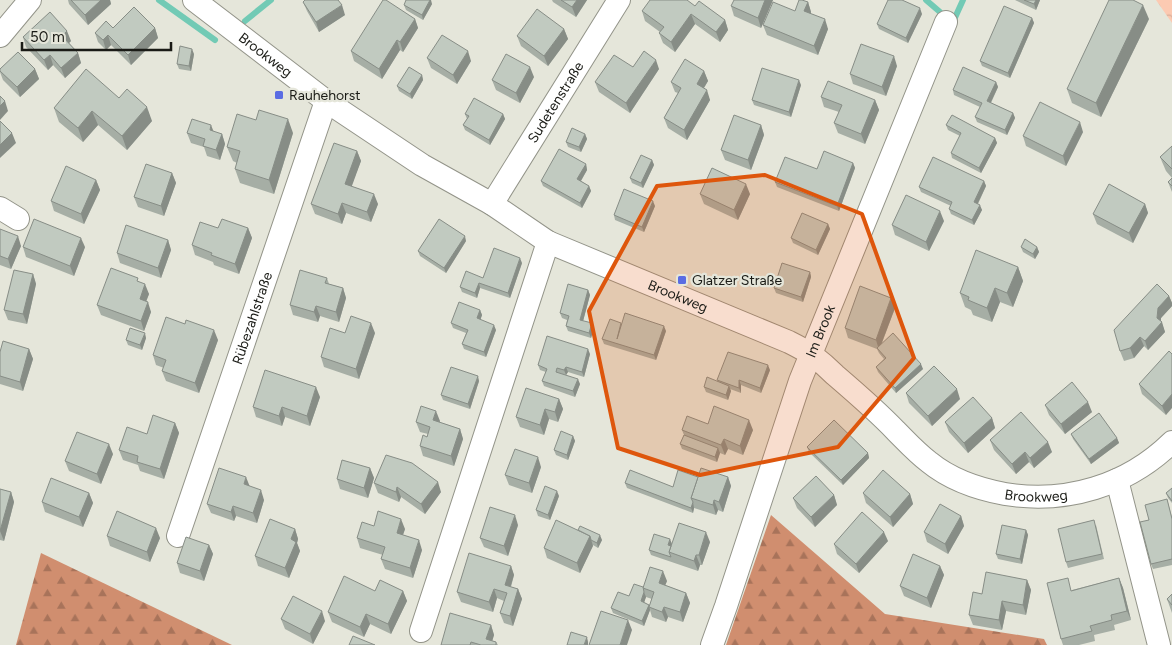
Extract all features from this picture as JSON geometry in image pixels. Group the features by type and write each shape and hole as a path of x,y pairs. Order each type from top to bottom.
{"street":[{"path":"0,36 30,0"},
{"name":"Brookweg","path":"194,0 326,101 422,165 492,204 548,242 789,342 812,354 858,394 913,449 941,471 955,479 992,491 1035,497 1064,496 1093,490 1117,480 1133,472 1172,442"},
{"name":"Sudetenstraße","path":"492,204 619,0"},
{"name":"Im Brook","path":"712,645 800,381 946,22"},
{"name":"Rübezahlstraße","path":"178,536 326,101"},
{"path":"421,631 548,242"},
{"path":"1117,480 1159,645"}],"highlighted area":[{"path":"765,175 862,214 914,358 838,447 700,475 618,448 589,311 657,186"}],"green space":[{"path":"1156,0 1172,0 1172,23"},
{"path":"771,515 885,614 1044,639 1047,645 726,645"},
{"path":"41,553 232,645 16,645"}],"building":[{"path":"71,0 101,0 85,15"},
{"path":"305,0 338,0 342,5 316,22 303,2"},
{"path":"383,0 386,0 415,19 400,42 397,40 379,69 351,51"},
{"path":"406,0 430,0 422,15 404,5"},
{"path":"561,0 577,0 572,7"},
{"path":"650,0 687,0 695,6 699,1 725,20 716,32 691,14 671,42 659,33 664,27 642,11"},
{"path":"734,0 765,0 758,18 731,6"},
{"path":"799,0 808,2 804,11 825,19 814,46 763,25 773,2 795,11"},
{"path":"888,0 902,0 920,8 906,38 877,24"},
{"path":"1024,0 1036,0 1034,4"},
{"path":"1109,0 1133,0 1143,5 1096,103 1067,89"},
{"path":"1004,6 1032,18 1008,73 980,61"},
{"path":"134,7 155,28 128,55 108,35 103,40 95,33 106,21 113,28"},
{"path":"537,9 564,29 544,56 517,36"},
{"path":"50,12 67,31 62,36 78,53 61,68 50,55 44,60 23,37"},
{"path":"442,35 468,51 453,75 427,58"},
{"path":"861,44 894,56 882,87 850,74"},
{"path":"180,46 192,49 189,66 177,64"},
{"path":"644,51 656,60 626,103 595,82 614,55 633,67"},
{"path":"18,52 35,69 17,87 0,69"},
{"path":"506,54 530,67 516,93 492,80"},
{"path":"685,59 704,71 697,84 707,90 684,130 664,118 681,88 671,82"},
{"path":"409,67 422,75 410,94 397,86"},
{"path":"963,67 996,82 987,101 1013,113 1005,130 975,117 982,103 953,90"},
{"path":"762,68 799,80 789,112 752,100"},
{"path":"86,69 119,98 127,89 147,107 122,136 92,111 78,128 54,108"},
{"path":"828,81 875,100 861,134 834,123 842,105 821,97"},
{"path":"0,96 5,101 0,106"},
{"path":"474,98 503,114 489,140 463,125 469,116 465,114"},
{"path":"1040,102 1080,122 1063,156 1023,136"},
{"path":"259,110 288,119 269,180 235,169 240,151 227,147 237,114 256,120"},
{"path":"734,115 761,125 748,160 721,150"},
{"path":"952,115 995,138 979,168 951,153 961,133 946,125"},
{"path":"192,119 211,125 210,130 222,134 216,150 203,146 205,139 187,133"},
{"path":"0,121 12,133 0,145"},
{"path":"572,128 585,134 579,147 566,142"},
{"path":"334,143 357,151 345,184 374,194 367,212 342,203 338,214 311,204"},
{"path":"1172,146 1172,169 1160,157"},
{"path":"559,149 586,164 577,179 589,186 580,203 541,181"},
{"path":"824,151 853,163 837,206 775,182 785,157 817,169"},
{"path":"641,155 652,160 641,183 630,178"},
{"path":"933,157 984,181 974,202 980,205 972,220 949,209 952,202 919,187"},
{"path":"146,164 172,173 161,206 134,197"},
{"path":"66,166 96,180 81,214 51,201"},
{"path":"712,168 746,184 734,210 700,194"},
{"path":"1172,178 1172,186 1168,182"},
{"path":"1109,184 1145,204 1129,233 1093,214"},
{"path":"624,189 653,201 642,227 614,215"},
{"path":"906,195 940,211 926,242 892,225"},
{"path":"802,213 828,224 816,250 791,238"},
{"path":"34,219 81,238 70,266 23,247"},
{"path":"222,219 248,228 235,264 192,245 200,222 218,228"},
{"path":"439,219 465,236 444,268 418,251"},
{"path":"126,225 168,240 158,268 117,253"},
{"path":"0,229 18,236 8,259 0,256"},
{"path":"1025,239 1037,247 1033,254 1021,247"},
{"path":"494,248 520,258 508,293 479,283 475,293 460,287 466,271 483,278"},
{"path":"976,250 1018,267 1007,293 995,288 987,308 968,300 969,297 960,293"},
{"path":"782,263 810,272 801,297 774,288"},
{"path":"111,268 138,278 137,281 145,284 140,299 148,302 141,321 97,305"},
{"path":"14,270 33,274 23,314 4,310"},
{"path":"300,270 327,278 325,283 343,288 336,312 316,306 314,312 290,305"},
{"path":"568,284 588,290 580,320 592,323 589,333 566,326 569,316 560,313"},
{"path":"1157,284 1169,296 1158,308 1157,318 1162,322 1145,341 1140,337 1130,348 1120,351 1114,330"},
{"path":"860,286 891,298 876,340 845,328"},
{"path":"459,302 480,310 477,318 494,325 484,352 462,344 468,330 451,323"},
{"path":"625,313 664,326 654,355 602,339 610,319 621,323 617,339"},
{"path":"351,316 371,323 356,369 321,357 330,328 345,333"},
{"path":"166,317 185,324 186,320 214,330 195,383 162,371 166,360 153,355"},
{"path":"130,328 145,333 140,345 126,340"},
{"path":"893,333 921,364 895,388 876,367 886,358 877,348"},
{"path":"547,336 588,349 582,372 566,367 564,370 557,368 556,372 578,379 573,391 542,381 547,369 538,365"},
{"path":"3,341 29,349 20,382 0,376 0,352"},
{"path":"1169,351 1172,354 1172,394 1162,406 1139,384"},
{"path":"728,352 768,365 760,388 739,380 739,388 717,380"},
{"path":"934,366 957,389 928,416 906,393"},
{"path":"451,367 478,376 468,404 441,395"},
{"path":"265,370 316,387 307,416 282,407 279,416 253,407"},
{"path":"707,377 729,386 726,395 704,387"},
{"path":"1072,382 1088,402 1061,424 1045,405"},
{"path":"526,388 559,399 555,412 545,409 540,425 516,417"},
{"path":"973,397 992,418 964,443 945,422"},
{"path":"421,406 436,411 433,420 460,429 451,456 420,446 423,435 427,437 430,427 416,422"},
{"path":"714,406 749,420 740,446 724,439 721,445 682,430 687,416 708,424"},
{"path":"1021,412 1048,442 1030,458 1025,452 1012,464 990,440"},
{"path":"1099,413 1117,438 1089,459 1071,434"},
{"path":"153,415 175,423 160,469 137,462 138,456 119,450 127,427 147,434"},
{"path":"834,420 868,453 841,480 807,447"},
{"path":"561,431 573,436 567,455 554,450"},
{"path":"77,432 109,444 97,474 65,461"},
{"path":"684,435 718,448 715,457 680,444"},
{"path":"515,449 538,457 529,483 505,475"},
{"path":"386,455 412,463 438,482 421,504 397,487 396,492 374,483"},
{"path":"342,460 370,468 364,488 337,479"},
{"path":"219,468 246,477 244,484 261,490 253,513 233,506 231,512 207,504"},
{"path":"701,468 728,477 719,502 714,500 713,505 691,498"},
{"path":"630,470 673,487 678,470 698,477 691,498 693,502 691,508 625,483"},
{"path":"883,470 910,494 890,517 863,493"},
{"path":"816,476 834,495 811,517 793,498"},
{"path":"51,478 89,493 79,517 42,502"},
{"path":"545,486 557,491 548,515 536,510"},
{"path":"1172,488 1172,501 1166,493"},
{"path":"0,489 11,492 0,531"},
{"path":"1167,499 1172,519 1172,559 1151,564 1140,522 1149,520 1145,505"},
{"path":"940,504 961,516 945,544 924,532"},
{"path":"490,507 515,515 504,546 480,538"},
{"path":"117,511 156,528 147,552 107,536"},
{"path":"378,511 401,519 397,533 419,540 410,568 381,559 385,547 357,538 362,522 374,526"},
{"path":"862,512 884,532 856,564 834,544"},
{"path":"270,519 295,529 291,539 296,542 285,568 255,556"},
{"path":"556,520 590,536 577,563 544,548"},
{"path":"1094,520 1102,554 1066,562 1058,529"},
{"path":"679,523 706,532 699,555 696,555 694,561 669,552"},
{"path":"1002,525 1026,530 1020,559 996,554"},
{"path":"580,526 600,535 597,543 591,540 590,536 578,530"},
{"path":"654,534 670,539 668,545 671,546 669,552 671,557 649,550"},
{"path":"186,537 209,545 200,571 177,563"},
{"path":"469,553 511,566 505,585 518,589 510,616 500,613 507,593 494,589 489,602 457,592"},
{"path":"913,554 940,566 927,598 900,586"},
{"path":"650,567 663,571 659,583 686,593 680,612 664,607 662,612 649,607 654,592 643,588"},
{"path":"986,572 1027,580 1023,605 1002,601 999,620 969,615 973,592 982,594"},
{"path":"344,576 375,591 380,580 403,591 388,624 366,614 360,627 328,612"},
{"path":"1068,578 1071,591 1119,578 1127,611 1111,615 1112,620 1090,626 1092,631 1061,639 1047,583"},
{"path":"634,584 643,587 644,592 641,601 649,605 642,621 611,608 618,592 629,596"},
{"path":"1172,594 1172,605 1167,599"},
{"path":"293,596 322,611 310,634 281,619"},
{"path":"601,611 628,620 620,645 589,645"},
{"path":"450,613 491,625 486,639 496,642 496,645 481,645 471,642 470,645 441,645"},
{"path":"571,632 587,637 584,645 567,645"},
{"path":"353,636 375,645 349,645"}],"waterway":[{"path":"159,0 215,40"},
{"path":"245,21 271,0"},
{"path":"926,0 940,12"},
{"path":"953,22 963,0"}],"place":[{"name":"Rauhehorst","path":"279,95"},
{"name":"Glatzer Straße","path":"682,280"}]}
